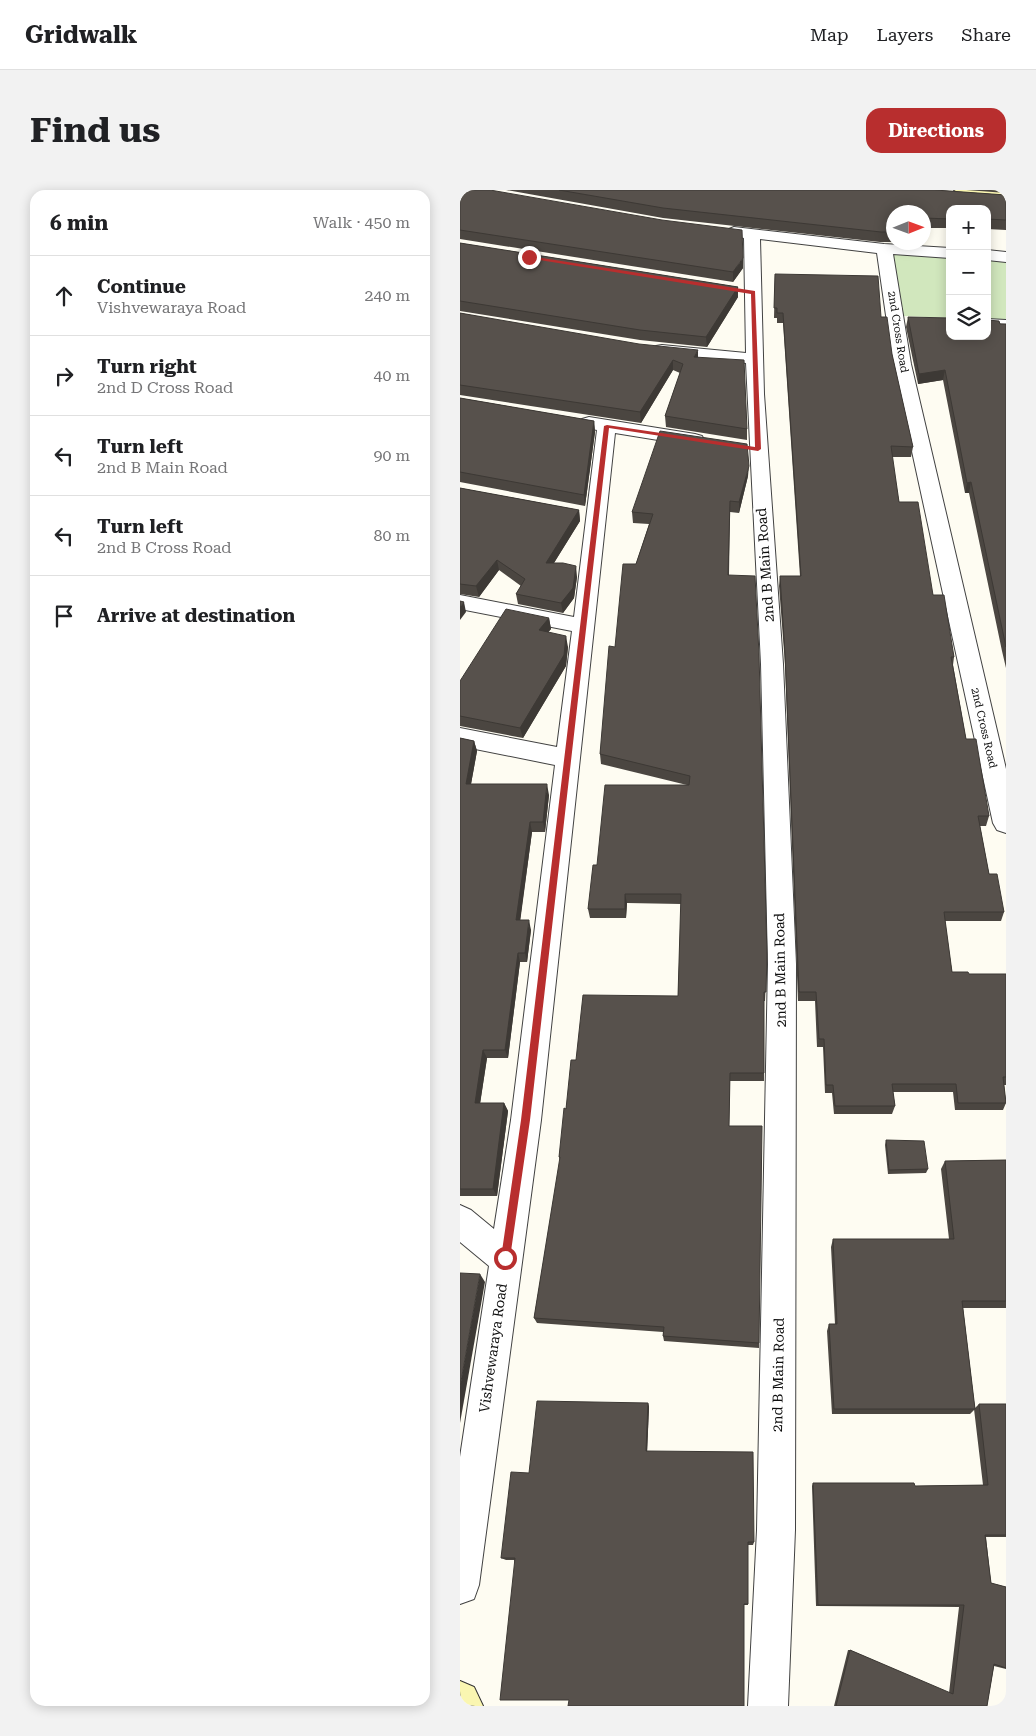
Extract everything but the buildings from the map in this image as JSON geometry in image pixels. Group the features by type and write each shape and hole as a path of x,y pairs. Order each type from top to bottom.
{"street":[{"path":"954,192 1006,193"},
{"path":"954,192 1006,199"},
{"path":"713,230 884,249 946,253"},
{"name":"2nd B Main Road","path":"752,234 744,291 754,359 749,448 772,664 782,964 776,1530 768,1706"},
{"name":"2nd Cross Road","path":"884,249 902,364 1006,823"},
{"path":"991,255 1006,256"},
{"path":"895,320 914,321"},
{"path":"991,324 1006,325"},
{"path":"649,348 754,359"},
{"path":"571,420 710,442"},
{"name":"Vishvewaraya Road","path":"460,1585 526,1120 583,626 586,515 607,426"},
{"path":"460,602 583,626"},
{"path":"460,738 567,758"},
{"path":"460,1221 505,1258"},
{"path":"460,1701 463,1706"}],"green space":[{"path":"891,252 946,257 946,318 903,316"},
{"path":"991,260 1006,261 1006,320 991,319"}],"route":[{"path":"505,1258 526,1120 607,426 758,449 753,292 529,257"}]}
